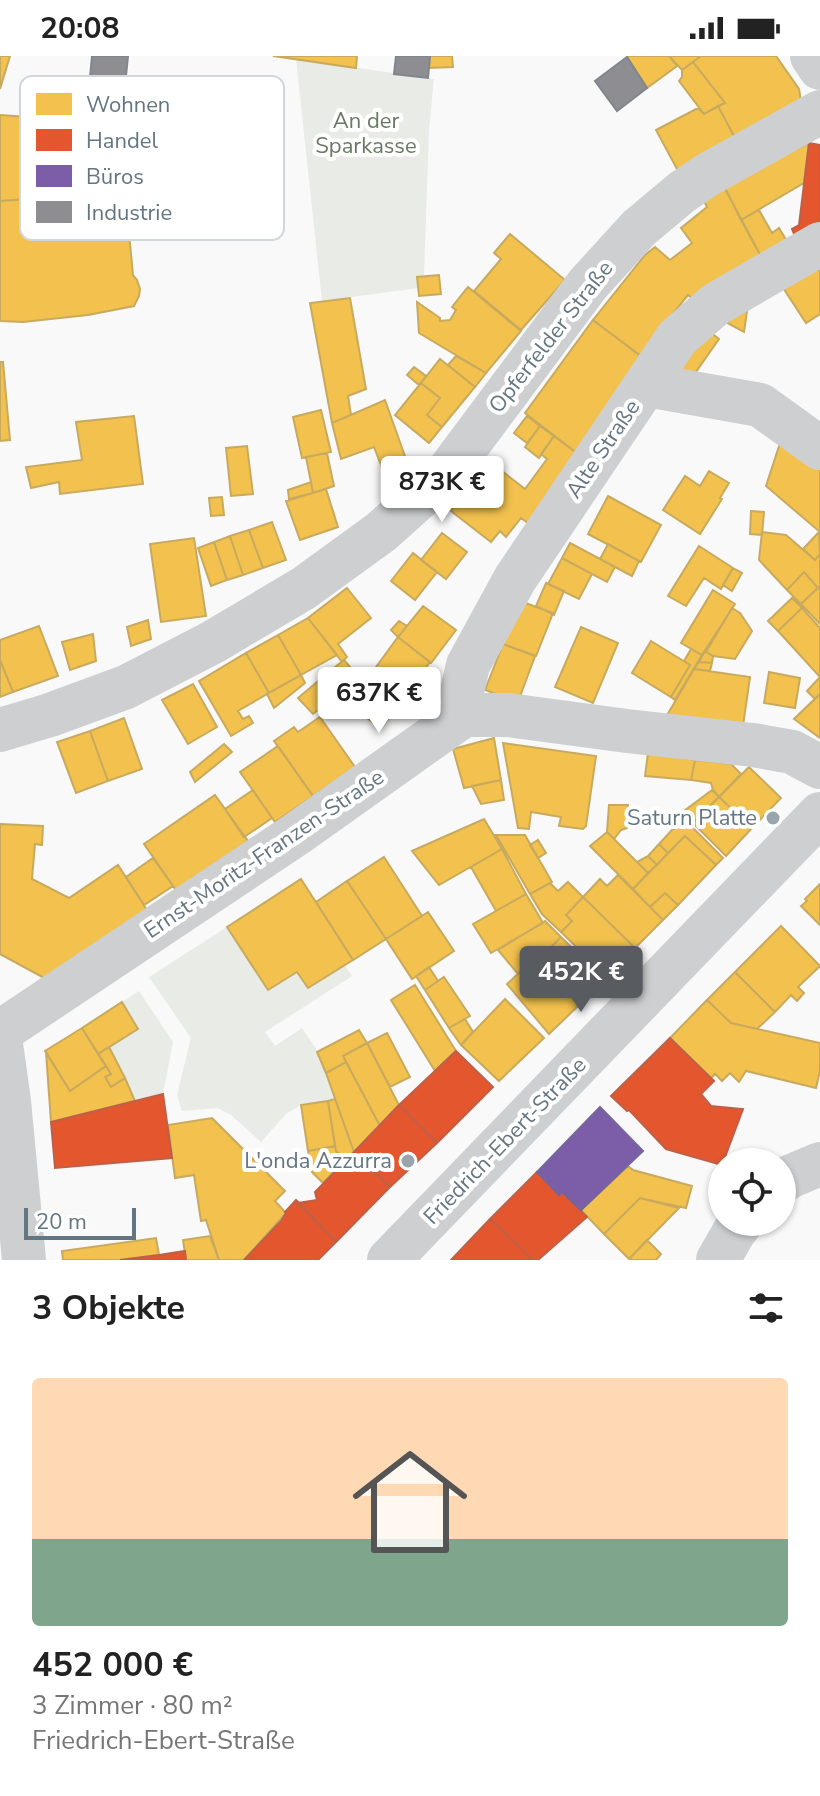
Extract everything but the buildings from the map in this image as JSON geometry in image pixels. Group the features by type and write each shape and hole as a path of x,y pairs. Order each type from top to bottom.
{"street":[{"path":"812,56 820,68"},
{"name":"Opferfelder Straße","path":"0,730 126,687 304,588 381,532 447,473 588,284 639,228 707,175 820,112"},
{"name":"Alte Straße","path":"464,715 462,692 468,665 515,579 677,338 716,304 820,244"},
{"path":"647,385 760,405 820,448"},
{"path":"464,715 508,715 753,745 792,752 820,767"},
{"name":"Ernst-Moritz-Franzen-Straße","path":"0,1034 295,835 464,715"},
{"name":"Friedrich-Ebert-Straße","path":"389,1260 820,814"},
{"path":"0,1034 24,1260"},
{"path":"796,1174 820,1164"},
{"path":"718,1260 732,1236"}],"green space":[{"name":"An der Sparkasse","path":"296,59 434,79 429,129 424,276 417,277 418,288 322,301"},
{"path":"227,927 268,990 297,972 308,988 345,965 352,976 265,1032 275,1046 302,1028 318,1052 335,1099 301,1105 286,1114 261,1142 231,1115 218,1108 182,1111 177,1095 191,1038 149,977"},
{"path":"139,991 173,1042 163,1094 135,1101 109,1047 138,1029 122,1002"}],"place":[{"name":"Saturn Platte","path":"773,818"},
{"name":"L'onda Azzurra","path":"408,1161"}]}
